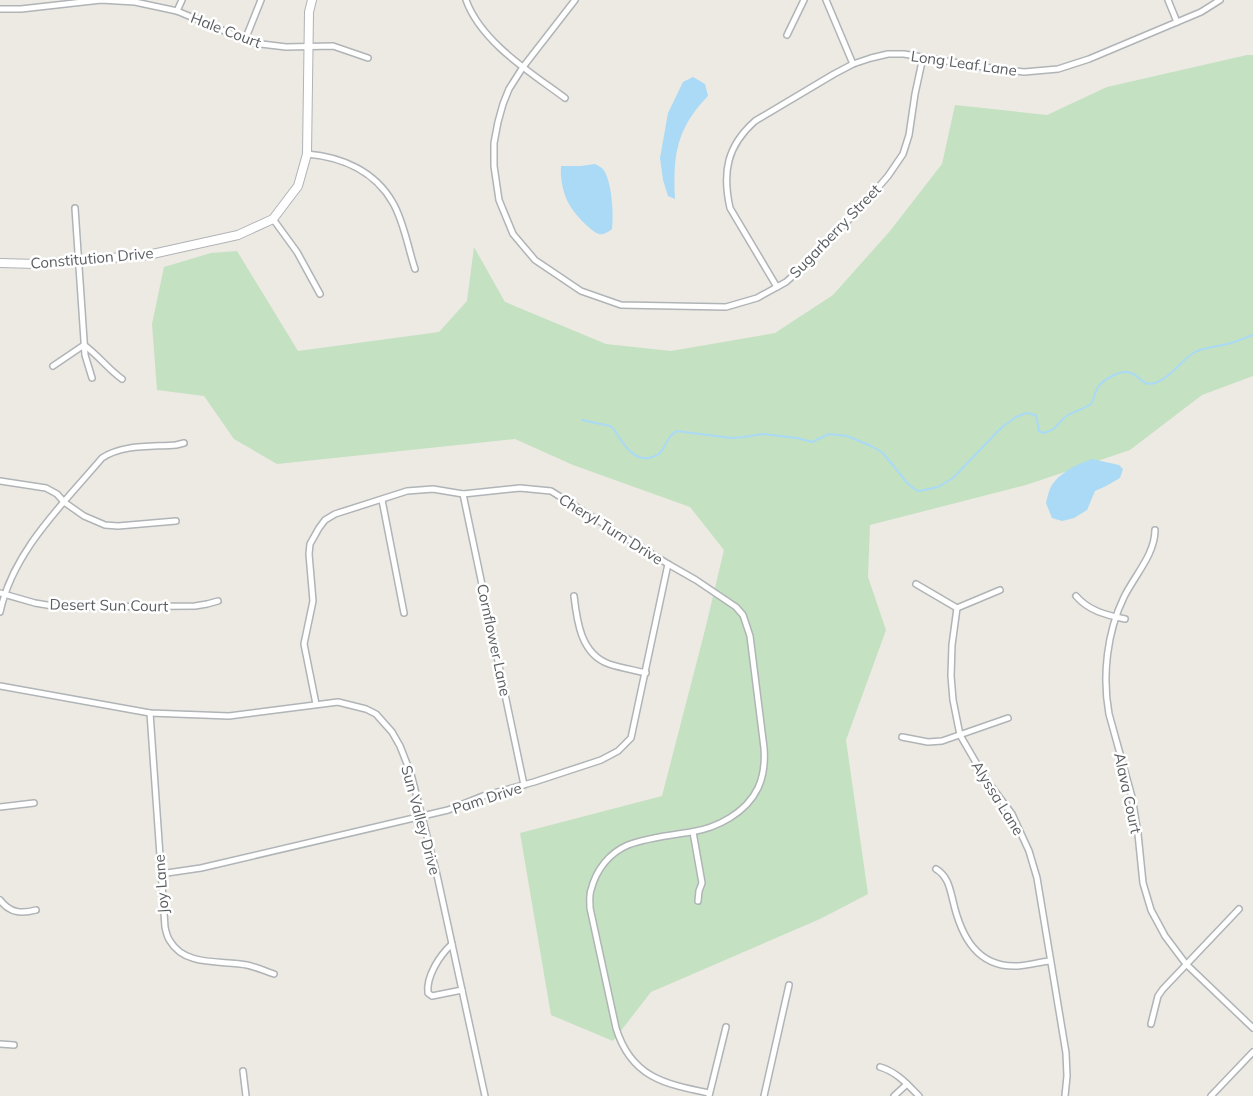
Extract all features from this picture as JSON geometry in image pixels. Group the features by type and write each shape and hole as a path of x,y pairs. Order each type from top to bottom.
{"street":[{"name":"Hale Court","path":"0,9 21,9 67,2 114,0 135,2 177,11 244,40 277,47 333,46 368,58"},
{"path":"177,11 182,0"},
{"path":"244,40 261,0"},
{"name":"Constitution Drive","path":"0,262 37,264 148,255 238,235 273,219 298,186 307,154 309,12 312,0"},
{"path":"466,0 479,26 492,39 523,67 565,98"},
{"name":"Sugarberry Street","path":"574,0 509,89 494,143 494,166 499,200 513,234 535,260 580,291 621,305 726,307 757,298 786,282 862,206 888,176 903,154 909,135 923,57"},
{"path":"787,34 804,0"},
{"path":"826,0 853,64"},
{"path":"1168,0 1177,22"},
{"name":"Long Leaf Lane","path":"777,287 730,208 726,180 731,151 741,134 755,121 853,64 888,54 904,54 1024,72 1058,69 1089,59 1201,12 1220,0"},
{"path":"307,154 334,158 353,165 371,176 385,191 394,203 414,269"},
{"path":"75,208 84,345 92,378"},
{"path":"273,219 297,252 320,294"},
{"path":"53,366 84,345"},
{"path":"84,345 122,379"},
{"path":"0,612 3,593 23,556 64,502 105,455 123,449 184,443"},
{"path":"0,481 46,488 84,516 105,525 176,521"},
{"name":"Cheryl Turn Drive","path":"316,705 304,644 313,601 310,544 325,520 335,514 407,491 433,489 463,494 520,488 551,491 736,607 743,615 750,636 764,748 765,764 758,788 742,809 720,824 629,845 618,851 601,866 590,891 590,908 621,1044 639,1066 660,1081 709,1095"},
{"name":"Cornflower Lane","path":"463,494 524,785"},
{"path":"382,500 404,613"},
{"name":"Alava Court","path":"1155,530 1152,548 1116,617 1108,655 1106,681 1108,706 1133,805 1143,883 1157,921 1186,964 1253,1028"},
{"name":"Pam Drive","path":"160,874 201,868 448,810 483,796 601,760 618,751 631,738 668,564"},
{"path":"916,584 957,608 1000,590"},
{"name":"Desert Sun Court","path":"3,593 35,603 75,607 195,606 218,601"},
{"path":"574,596 578,627 595,656 608,663 646,673"},
{"path":"1076,596 1090,609 1125,619"},
{"name":"Alyssa Lane","path":"957,608 951,676 960,735 985,778 1012,814 1029,851 1037,878 1066,1053 1065,1096"},
{"name":"Sun Valley Drive","path":"0,686 150,713 229,716 338,702 376,714 392,732 411,774 452,944 485,1096"},
{"name":"Joy Lane","path":"150,713 160,874 165,927 170,941 179,951 195,958 247,965 274,974"},
{"path":"902,737 928,742 942,741 1008,718"},
{"path":"0,807 33,803"},
{"path":"693,832 702,883 698,901"},
{"path":"936,870 947,880 960,928 973,948 982,956 995,963 1017,966 1050,961"},
{"path":"0,900 8,909 16,912 25,913 36,910"},
{"path":"1151,1024 1158,996 1239,909"},
{"path":"452,944 439,959 428,984 428,993 432,996 462,990"},
{"path":"764,1096 789,985"},
{"path":"709,1095 726,1027"},
{"path":"0,1044 14,1045"},
{"path":"1211,1096 1253,1052"},
{"path":"880,1067 895,1073 919,1096"},
{"path":"243,1071 246,1096"},
{"path":"894,1096 907,1084"}],"green space":[{"path":"1253,55 1253,376 1202,395 1130,450 1026,485 870,525 868,577 886,630 846,740 868,894 820,919 651,992 613,1041 551,1015 520,833 662,796 724,550 690,507 573,465 515,439 277,464 234,439 204,396 157,390 152,324 164,267 211,253 237,251 298,351 439,332 467,301 474,247 505,302 606,344 671,351 775,333 833,295 890,231 942,164 955,105 1047,115 1107,87"}],"water":[{"path":"693,77 705,84 708,96 689,120 679,143 675,169 675,199 668,196 660,158 668,113 683,82"},
{"path":"595,164 606,174 612,198 612,229 603,234 591,229 574,212 567,200 562,180 561,166"},
{"path":"1092,459 1119,465 1123,469 1120,478 1095,491 1087,510 1074,518 1062,521 1052,518 1046,503 1053,483 1067,471"}],"waterway":[{"path":"582,420 610,426 629,450 645,458 660,453 669,438 677,431 731,438 763,434 812,442 829,434 847,436 883,453 908,484 919,491 938,487 953,478 1002,427 1016,417 1026,413 1036,415 1039,431 1043,433 1055,427 1068,415 1091,404 1098,387 1113,376 1127,372 1134,374 1147,384 1155,383 1166,377 1195,352 1253,335"}]}
